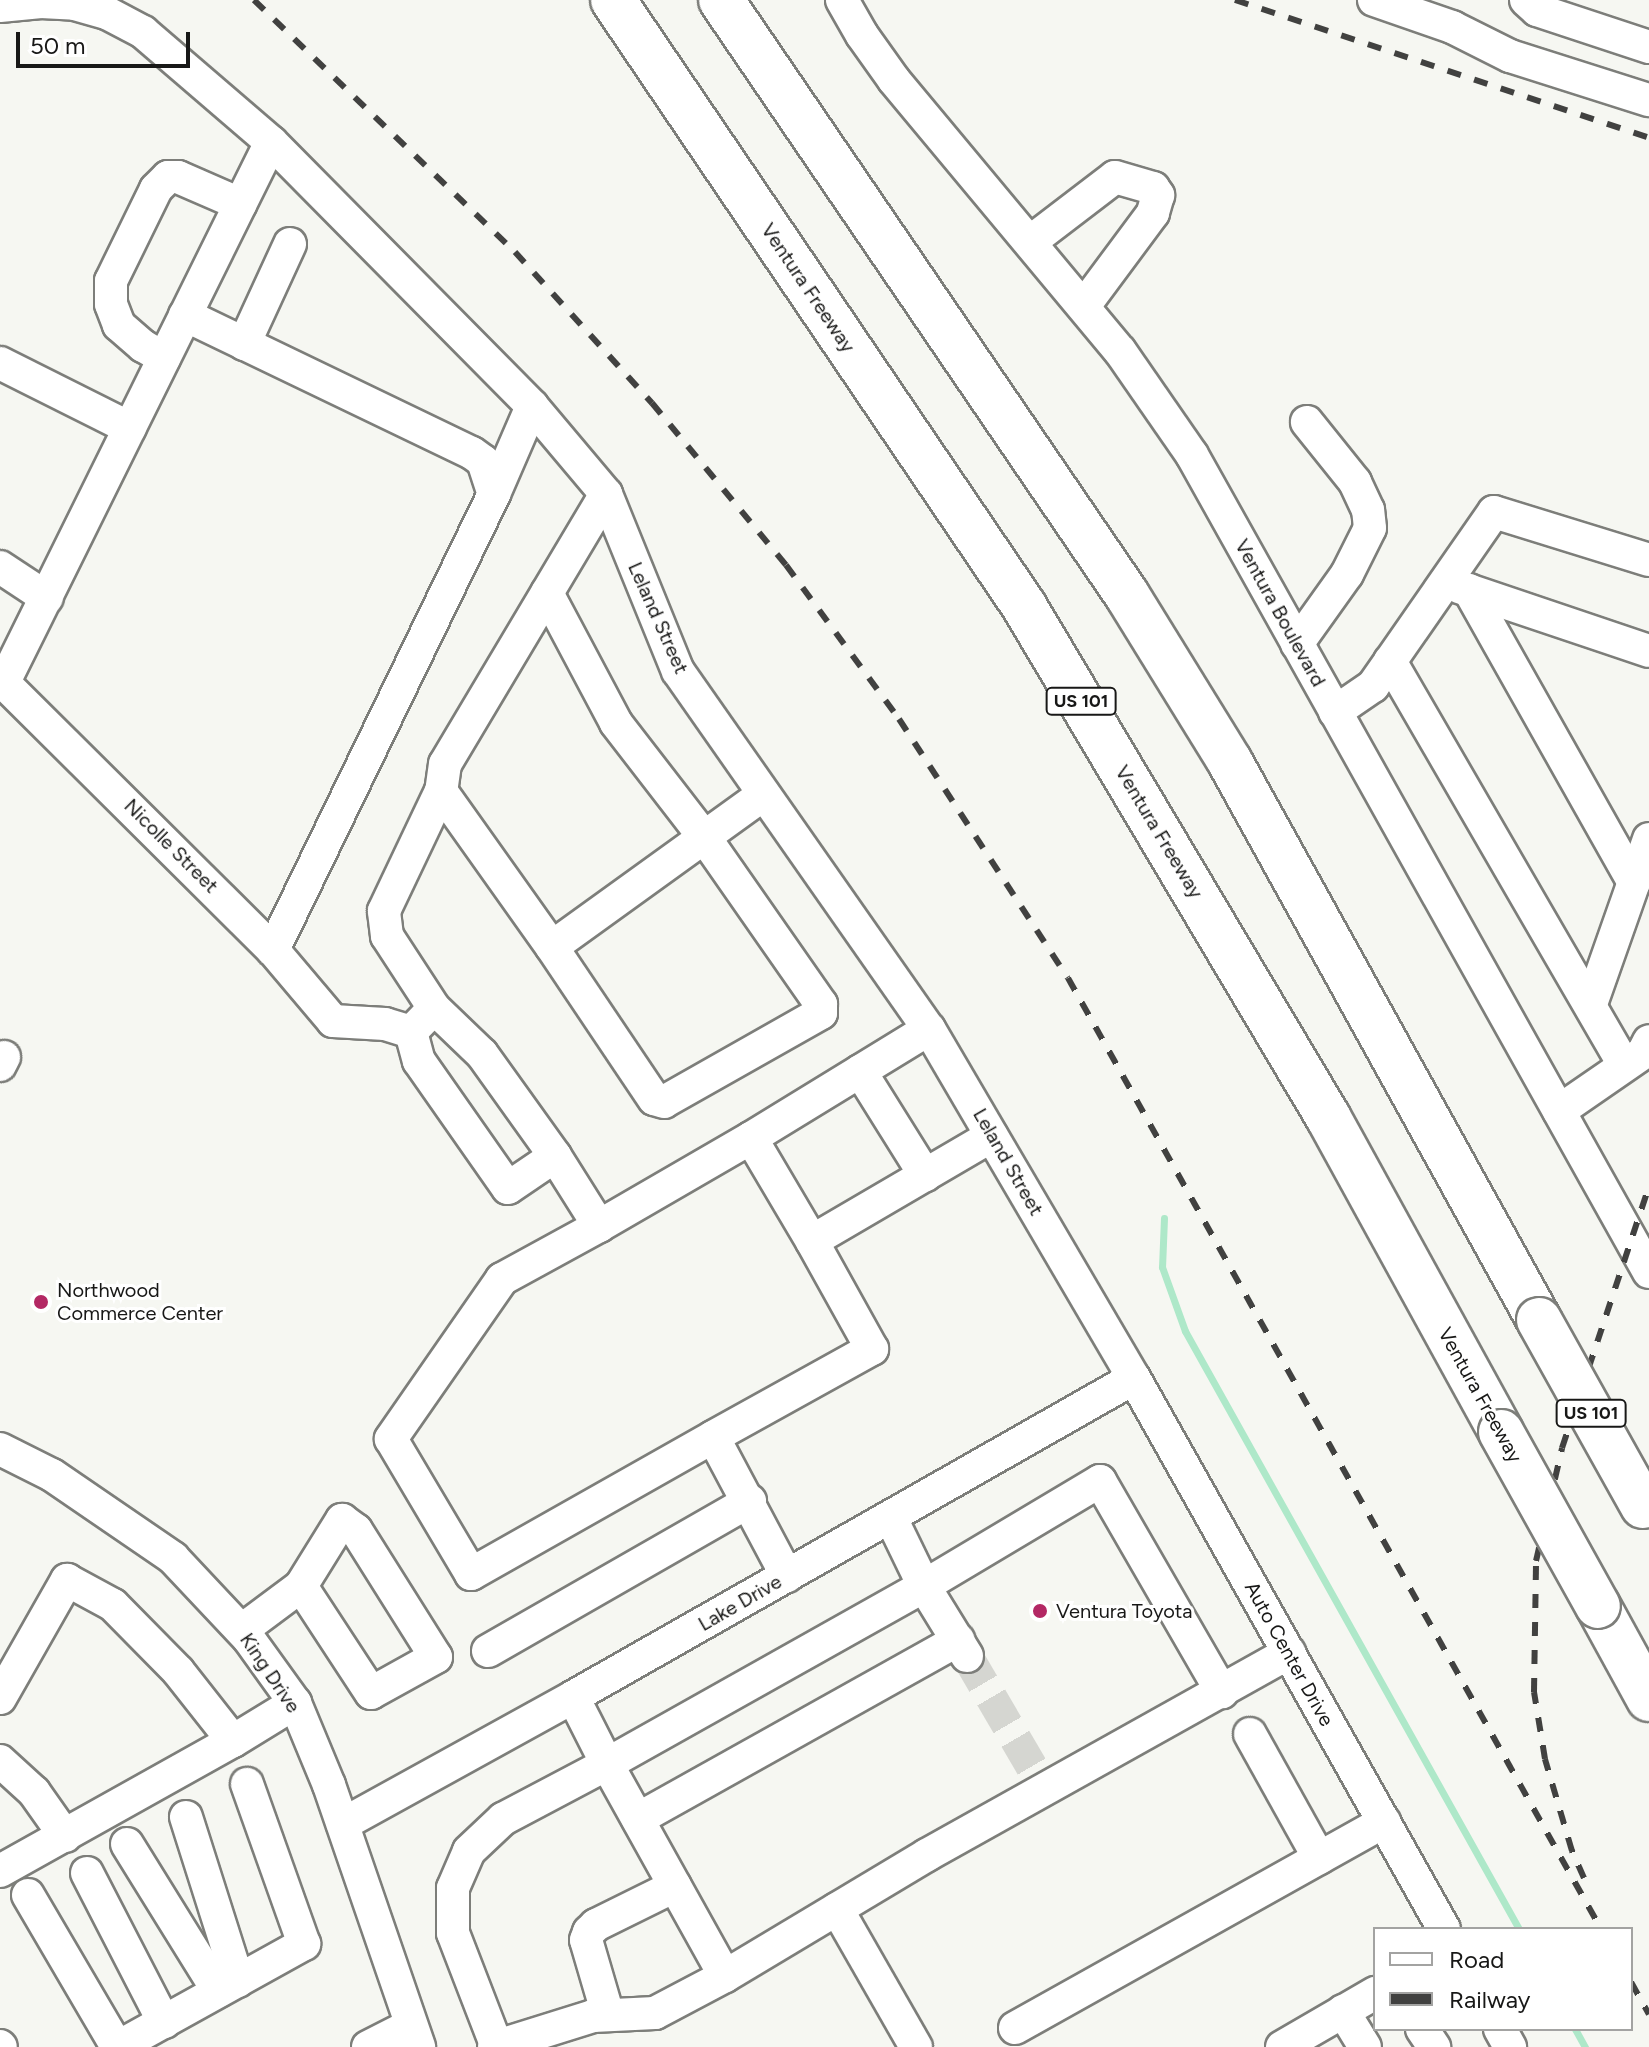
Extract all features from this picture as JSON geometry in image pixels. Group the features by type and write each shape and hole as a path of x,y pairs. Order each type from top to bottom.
{"highway":[{"name":"Ventura Freeway","path":"613,0 1024,606 1328,1117 1649,1699"},
{"name":"US 101","path":"721,0 1158,646 1230,762 1646,1511"}],"street":[{"name":"Ventura Boulevard","path":"842,0 894,80 1084,306 1158,403 1192,455 1649,1272"},
{"path":"1374,0 1452,27 1510,56 1649,100"},
{"path":"1526,0 1537,10 1649,47"},
{"name":"Leland Street","path":"0,6 41,2 75,4 107,13 143,32 271,142 532,406 606,494 678,671 929,1029 1134,1378"},
{"path":"2,681 47,598 271,142"},
{"path":"164,358 143,346 119,325 111,304 111,281 156,189 168,177 178,177 240,204"},
{"path":"1030,242 1115,177 1153,188 1158,195 1153,213 1084,306"},
{"path":"244,344 290,244"},
{"path":"185,315 472,453 483,461 494,494"},
{"path":"0,363 130,428"},
{"path":"273,950 494,494 532,406"},
{"path":"1297,644 1347,574 1370,528 1368,510 1355,482 1307,422"},
{"path":"599,1226 555,1156 482,1054 434,1008 387,936 384,911 441,791 445,764 606,494"},
{"path":"1335,712 1373,686 1390,661 1457,586 1494,512 1649,560"},
{"path":"0,567 47,598"},
{"path":"1457,586 1649,651"},
{"path":"1457,586 1634,883"},
{"path":"441,791 552,947 654,1099 664,1102 813,1021 821,1013 821,1004 705,838 616,723 547,593"},
{"path":"1390,661 1624,1065"},
{"name":"Nicolle Street","path":"2,681 273,950 333,1021 385,1024 411,1032"},
{"path":"552,947 764,794"},
{"path":"1591,1004 1649,839"},
{"path":"434,1008 411,1032 419,1061 508,1188 555,1156"},
{"path":"751,1138 872,1349 471,1574 391,1439 502,1279 751,1138 929,1029"},
{"path":"1559,1111 1643,1053 1649,1041"},
{"path":"860,1071 925,1175"},
{"path":"812,1241 992,1136"},
{"name":"Lake Drive","path":"343,1824 891,1518 1134,1378"},
{"name":"Auto Center Drive","path":"1134,1378 1443,1927"},
{"path":"713,1437 750,1501 787,1576"},
{"name":"King Drive","path":"0,1449 52,1475 173,1558 242,1630 295,1703 343,1824 415,2036"},
{"path":"1222,1692 1100,1481 924,1586 503,1819 469,1851 453,1888 453,1933 496,2047 593,2016 655,2013 725,1976 1015,1808 1039,1780 1222,1692 1289,1653"},
{"path":"488,1651 750,1501"},
{"path":"638,1819 962,1648 924,1586 891,1518"},
{"path":"242,1630 301,1586 342,1520 356,1530 436,1657 371,1693 301,1586"},
{"path":"0,1698 67,1580 113,1605 178,1671 233,1741"},
{"path":"573,1697 725,1976"},
{"path":"0,1871 295,1703"},
{"path":"1250,1734 1319,1858"},
{"path":"0,1761 34,1792 65,1836"},
{"path":"28,1895 117,2047 304,1944 247,1784"},
{"path":"186,1817 228,1986"},
{"path":"1015,2028 1384,1822"},
{"path":"127,1844 228,1986"},
{"path":"87,1873 164,2022"},
{"path":"608,2015 586,1940 589,1932 675,1886"},
{"path":"837,1909 916,2047"},
{"path":"1282,2047 1373,1994"},
{"path":"1343,2011 1365,2047"},
{"path":"368,2047 415,2036"}],"waterway":[{"path":"1164,1218 1162,1267 1185,1331 1518,1927"},
{"path":"1576,2031 1585,2047"}],"tunnel":[{"path":"967,1656 1033,1769"}],"railway":[{"path":"254,0 515,252 652,403 786,565 899,719 1068,978 1600,1927"},
{"path":"1235,0 1649,138"},
{"path":"1584,1878 1572,1851 1545,1759 1534,1692 1536,1561 1562,1448 1649,1187"},
{"path":"1633,1986 1649,2014"}],"place":[{"name":"Northwood Commerce Center","path":"41,1302"},
{"name":"Ventura Toyota","path":"1040,1611"}]}
